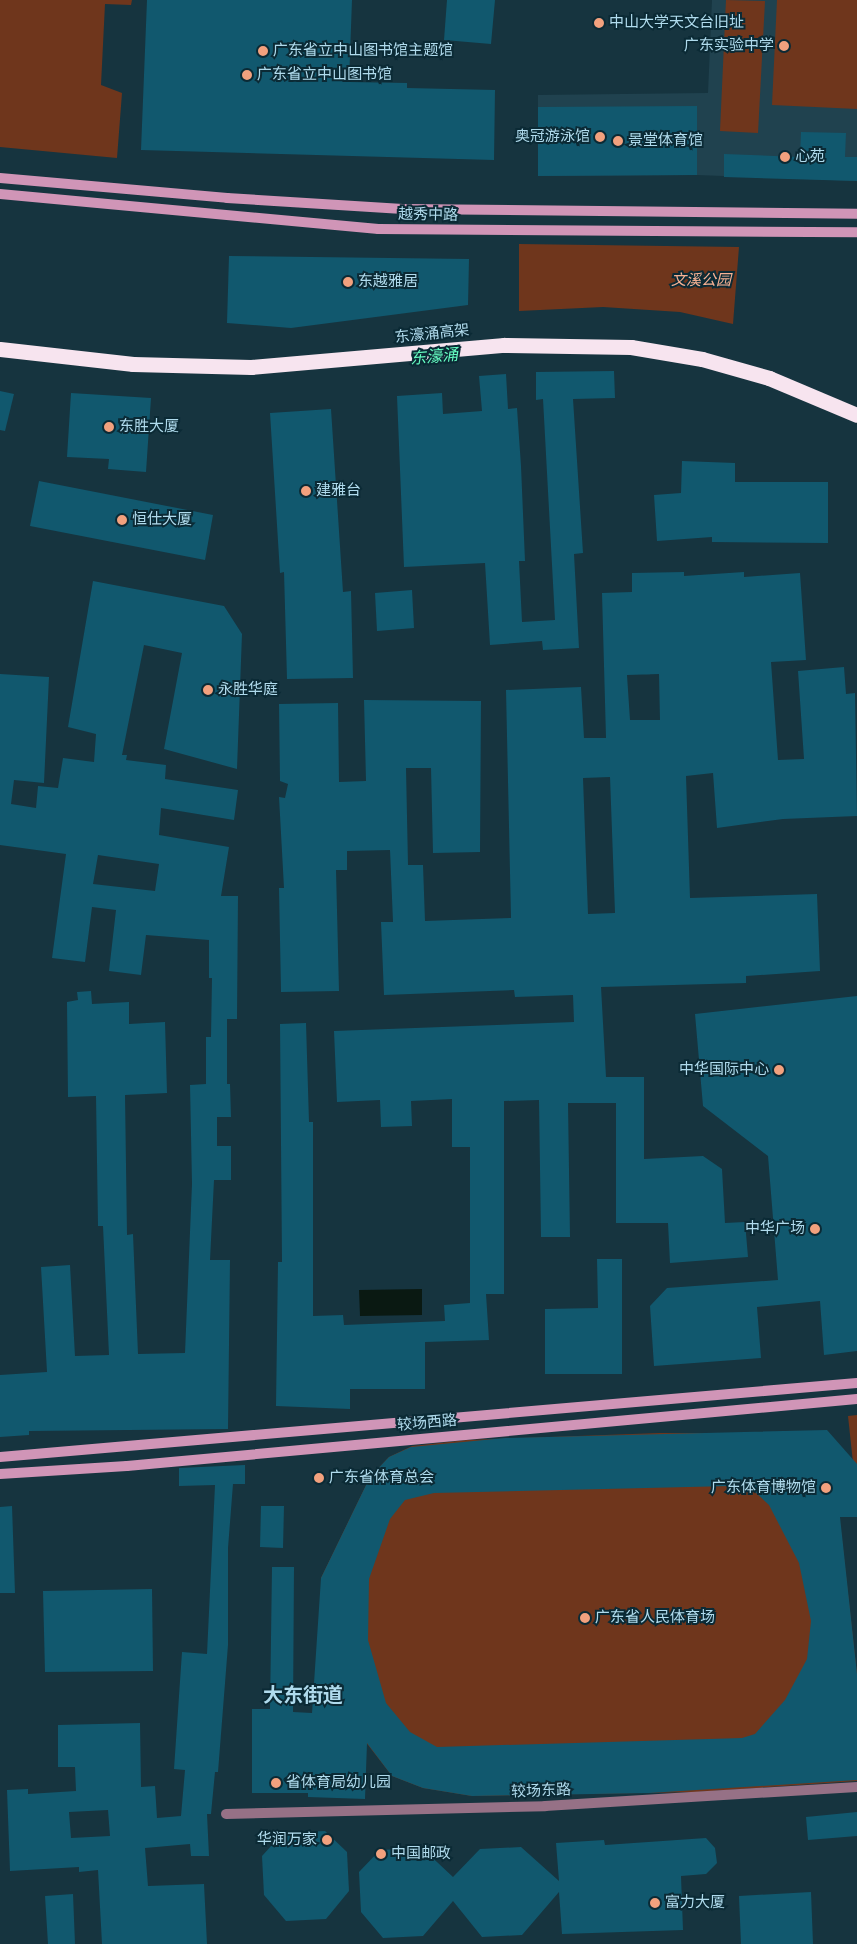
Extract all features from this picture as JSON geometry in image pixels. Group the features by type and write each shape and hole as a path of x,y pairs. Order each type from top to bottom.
{"highway":[{"name":"东濠涌高架","path":"0,348 90,359 230,366 290,365 520,342 601,342 688,354 750,370 806,388 857,414"}],"street":[{"name":"越秀中路","path":"0,178 227,198 403,209 857,214"},
{"name":"越秀中路","path":"0,194 378,229 857,232"},
{"name":"较场西路","path":"0,1457 857,1383"},
{"name":"较场西路","path":"0,1474 136,1465 857,1400"},
{"name":"较场东路","path":"226,1814 545,1806 857,1787"}],"shaded area":[{"name":"广东实验中学","path":"712,0 857,0 857,181 697,175 538,176 538,95 708,93"},
{"path":"422,1289 422,1315 360,1316 359,1290"}],"green space":[{"path":"0,0 132,0 131,5 105,4 101,85 122,93 117,158 0,147"},
{"path":"726,0 765,1 758,133 720,131"},
{"path":"777,0 857,0 857,109 772,105"},
{"name":"文溪公园","path":"519,244 739,247 733,324 680,312 603,307 519,311"},
{"path":"857,1415 857,1500 848,1416"},
{"name":"广东省人民体育场","path":"660,1433 830,1433 857,1674 857,1781 697,1792 472,1796 423,1788 392,1776 358,1732 321,1578 370,1477 389,1457 412,1446 467,1440"}],"building":[{"name":"广东省立中山图书馆","path":"147,0 352,0 349,82 407,83 407,88 495,90 494,160 141,150"},
{"path":"447,0 495,0 491,44 444,40"},
{"name":"景堂体育馆","path":"697,106 697,175 538,176 538,107"},
{"name":"心苑","path":"801,132 846,133 845,157 857,157 857,181 724,177 724,154 800,157"},
{"name":"东越雅居","path":"229,256 469,259 468,305 291,328 227,323"},
{"path":"614,371 615,398 573,399 583,553 574,554 579,648 543,650 542,641 490,645 485,563 404,567 397,396 442,393 443,414 482,411 479,376 506,374 508,409 517,408 521,466 525,561 519,561 522,622 555,620 543,399 536,400 536,372"},
{"path":"0,391 14,394 5,431 0,430"},
{"name":"东胜大厦","path":"71,393 151,398 146,472 108,469 109,459 67,457"},
{"path":"331,409 343,592 351,591 353,678 287,679 284,572 280,573 270,413"},
{"path":"682,461 735,463 735,482 828,482 828,543 712,542 712,537 657,541 654,495 681,493"},
{"name":"恒仕大厦","path":"39,481 213,515 205,560 30,526"},
{"path":"684,572 684,576 744,572 744,577 800,573 806,660 771,662 778,760 804,759 798,671 844,667 846,694 855,693 857,816 783,819 717,828 713,773 686,776 690,898 817,894 820,971 746,976 746,983 601,987 606,1077 644,1077 644,1159 703,1156 722,1169 725,1223 745,1222 748,1257 670,1263 668,1223 616,1223 616,1103 568,1103 570,1237 541,1237 539,1100 504,1101 504,1294 486,1294 489,1340 425,1342 425,1389 350,1389 350,1409 276,1406 278,1262 282,1262 280,1024 306,1023 309,1122 313,1122 313,1316 343,1315 344,1325 445,1321 444,1305 470,1303 470,1147 452,1147 452,1099 411,1101 412,1126 381,1127 380,1100 337,1102 334,1031 574,1022 573,995 515,997 514,990 384,995 381,922 393,922 390,850 347,851 347,870 336,870 339,991 281,992 279,888 284,888 279,797 285,798 288,784 280,781 279,704 338,703 339,782 366,781 364,700 481,701 480,852 433,853 431,768 406,768 408,865 423,865 425,921 511,918 506,690 581,687 584,738 606,738 602,593 632,592 632,573","holes":["659,674 660,720 630,720 627,675","610,777 615,913 588,914 583,778"]},
{"path":"93,581 224,606 242,634 237,769 164,749 182,653 144,645 122,755 127,755 126,760 166,765 165,779 238,790 234,820 161,808 159,835 229,847 221,896 238,896 237,1019 227,1019 227,1084 230,1084 231,1117 217,1117 217,1146 231,1146 231,1180 214,1180 210,1260 230,1260 228,1429 29,1431 29,1435 0,1437 0,1375 47,1372 41,1267 70,1265 75,1356 109,1355 103,1226 98,1226 96,1096 68,1097 67,1002 78,1000 77,992 91,991 92,1004 129,1002 129,1024 165,1022 167,1093 125,1095 127,1235 133,1234 138,1354 185,1353 192,1184 190,1085 206,1084 206,1037 211,1037 212,978 209,978 209,940 146,935 141,975 109,971 116,910 92,907 85,962 52,958 66,854 0,845 0,674 49,677 44,783 14,780 11,804 36,808 38,786 58,788 63,758 94,762 96,734 68,727","holes":["98,855 159,864 155,891 93,884"]},
{"path":"412,590 414,628 377,631 375,593"},
{"path":"857,996 857,1351 824,1355 820,1301 757,1307 761,1358 654,1366 650,1306 667,1288 778,1280 768,1156 703,1106 695,1014"},
{"path":"597,1259 622,1259 622,1374 545,1374 545,1309 598,1308"},
{"path":"827,1430 857,1464 857,1517 840,1517 857,1674 857,1780 649,1793 472,1796 423,1788 392,1776 367,1743 365,1799 308,1797 308,1793 252,1793 252,1709 270,1709 272,1567 294,1567 293,1712 312,1713 321,1578 370,1477 389,1457 411,1447 505,1438","holes":["731,1486 755,1492 769,1505 799,1563 811,1621 807,1659 785,1700 755,1734 742,1738 437,1747 410,1732 386,1703 368,1640 369,1579 390,1519 405,1500 434,1493"]},
{"path":"245,1465 245,1484 233,1484 228,1548 228,1645 218,1772 215,1772 211,1814 207,1814 209,1856 191,1856 190,1844 145,1848 148,1886 204,1884 207,1944 102,1944 98,1870 79,1872 79,1867 10,1871 7,1790 28,1789 28,1794 76,1791 75,1767 58,1767 58,1725 140,1723 141,1787 155,1786 157,1818 181,1816 185,1770 174,1769 182,1652 207,1654 215,1485 179,1486 179,1468","holes":["108,1810 110,1836 71,1838 69,1812"]},
{"path":"12,1506 15,1593 0,1593 0,1507"},
{"path":"261,1506 284,1506 283,1548 260,1547"},
{"path":"152,1589 153,1671 45,1672 43,1591"},
{"path":"857,1812 857,1836 808,1840 806,1817"},
{"path":"325,1831 347,1852 349,1891 326,1919 286,1921 264,1895 262,1856 283,1833"},
{"path":"706,1838 715,1848 717,1863 706,1874 681,1876 683,1930 562,1934 559,1892 522,1935 482,1937 453,1901 423,1936 383,1938 361,1912 359,1872 380,1850 422,1848 453,1877 480,1849 521,1847 559,1881 556,1843 604,1840 605,1845"},
{"path":"811,1892 813,1944 741,1944 739,1896"},
{"path":"73,1894 75,1944 48,1944 45,1896"}],"place":[{"name":"中山大学天文台旧址","path":"599,23"},
{"name":"广东实验中学","path":"784,46"},
{"name":"广东省立中山图书馆主题馆","path":"263,51"},
{"name":"广东省立中山图书馆","path":"247,75"},
{"name":"奥冠游泳馆","path":"600,137"},
{"name":"景堂体育馆","path":"618,141"},
{"name":"心苑","path":"785,157"},
{"name":"东越雅居","path":"348,282"},
{"name":"东胜大厦","path":"109,427"},
{"name":"建雅台","path":"306,491"},
{"name":"恒仕大厦","path":"122,520"},
{"name":"永胜华庭","path":"208,690"},
{"name":"中华国际中心","path":"779,1070"},
{"name":"中华广场","path":"815,1229"},
{"name":"广东省体育总会","path":"319,1478"},
{"name":"广东体育博物馆","path":"826,1488"},
{"name":"广东省人民体育场","path":"585,1618"},
{"name":"省体育局幼儿园","path":"276,1783"},
{"name":"华润万家","path":"327,1840"},
{"name":"中国邮政","path":"381,1854"},
{"name":"富力大厦","path":"655,1903"}],"district":[{"name":"大东街道","path":"303,1695"}],"water label":[{"name":"东濠涌","path":"434,357"}]}
